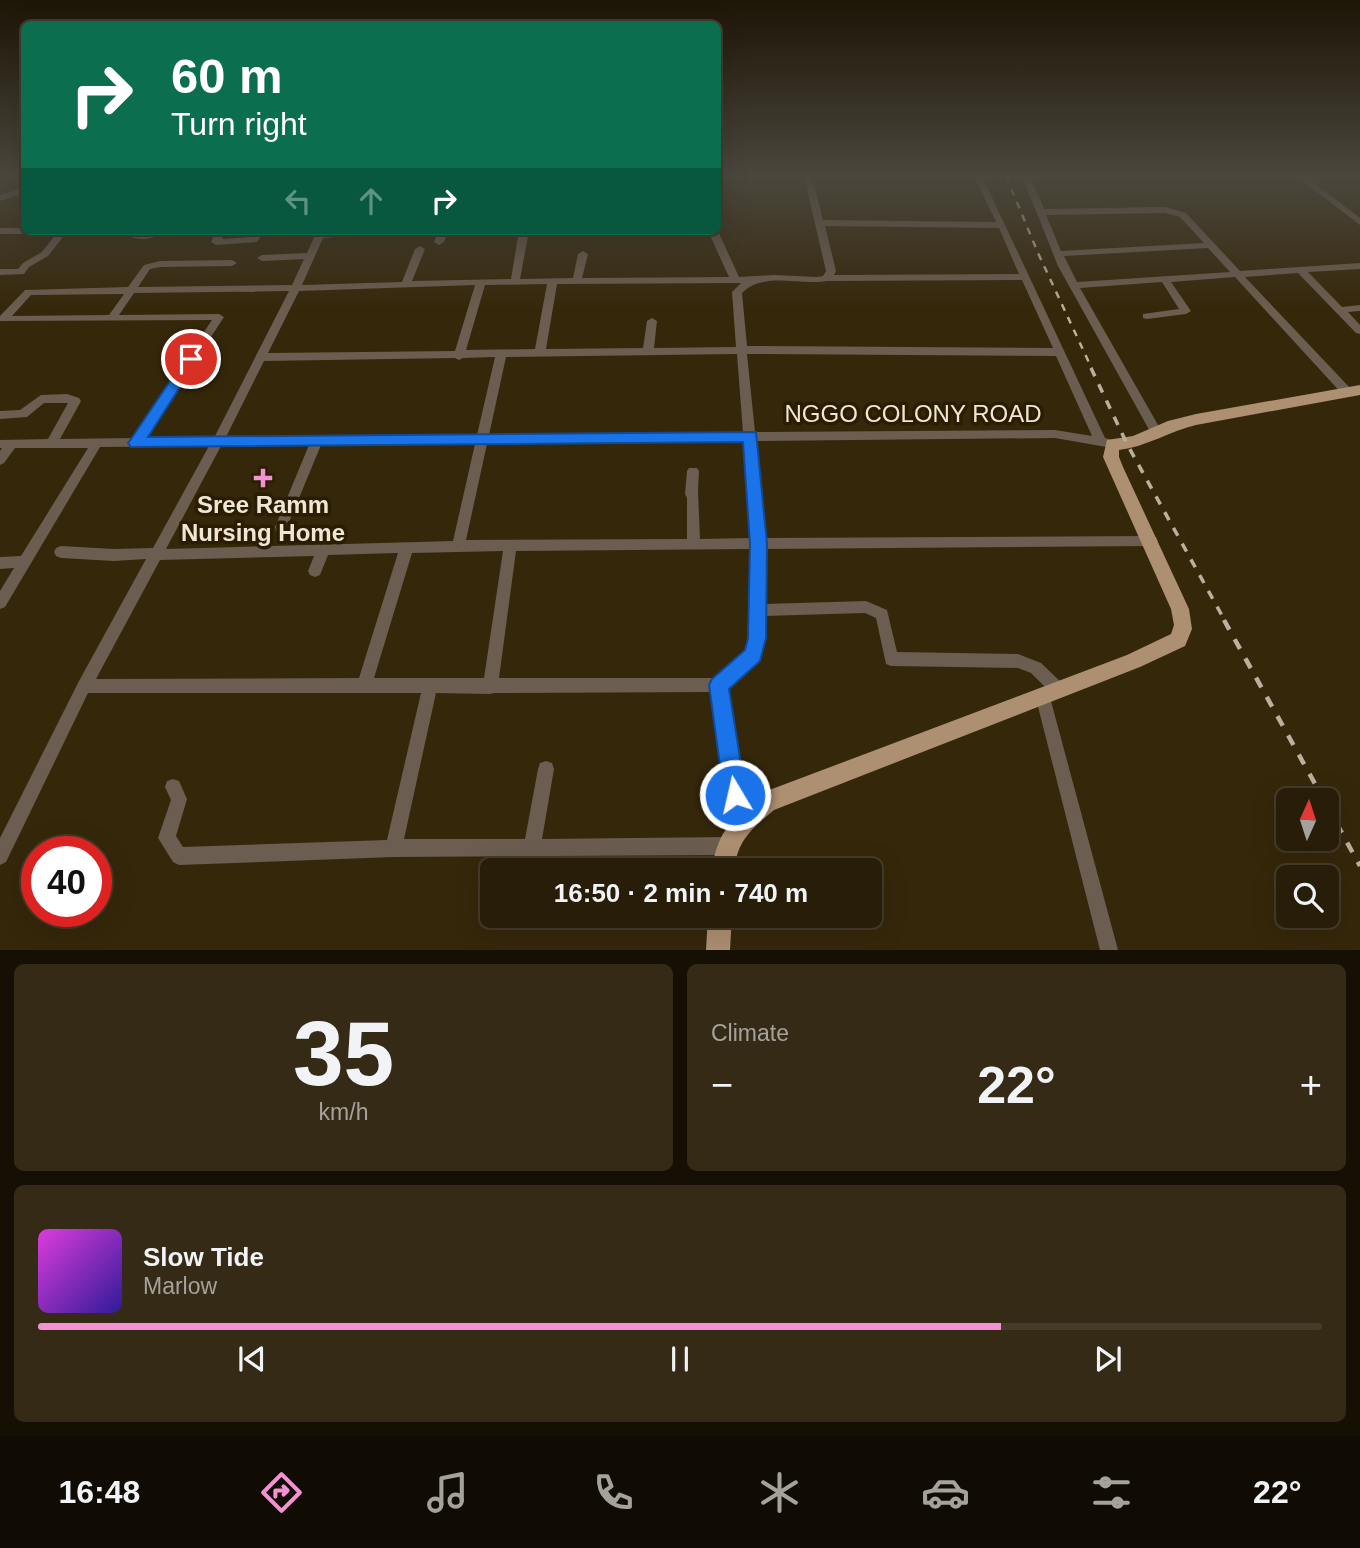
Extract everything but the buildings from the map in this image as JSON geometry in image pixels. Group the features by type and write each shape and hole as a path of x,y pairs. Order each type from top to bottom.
{"main road":[{"path":"726,858 735,828 767,802 1172,645 1182,634 1184,621 1106,443 1139,442 1173,425 1354,391"},
{"path":"718,950 719,928"}],"street":[{"path":"1000,220 1059,352 1106,443"},
{"path":"1044,220 1074,285 1156,432"},
{"path":"1187,220 1354,391"},
{"path":"827,278 831,271 819,223 1002,225"},
{"path":"0,231 21,231"},
{"path":"0,272 21,272 26,265 45,254 60,235"},
{"path":"132,235 152,235"},
{"path":"219,235 216,242 254,240 257,235"},
{"path":"0,856 84,686 218,441 321,235"},
{"path":"439,242 442,235"},
{"path":"514,282 523,235"},
{"path":"715,235 735,280"},
{"path":"1058,254 1212,244"},
{"path":"406,285 420,249"},
{"path":"577,281 583,254"},
{"path":"262,258 311,256"},
{"path":"113,318 147,267 160,264 232,264"},
{"path":"1074,285 1360,266"},
{"path":"1298,269 1360,331"},
{"path":"136,443 219,317 3,318 28,292 129,292 481,282 1025,278"},
{"path":"1147,316 1186,311 1164,278"},
{"path":"84,686 719,685 753,655 757,638 758,544 737,292 742,285 754,280"},
{"path":"459,356 481,282"},
{"path":"540,352 553,282"},
{"path":"0,305 13,305"},
{"path":"1340,310 1360,308"},
{"path":"648,351 652,321"},
{"path":"260,357 742,350 1059,352"},
{"path":"458,546 501,354"},
{"path":"0,415 23,414 41,399 75,401 52,443"},
{"name":"NGGO COLONY ROAD","path":"6,444 1055,434 1106,443"},
{"path":"281,527 317,440"},
{"path":"0,603 97,443"},
{"path":"0,460 6,444"},
{"path":"693,471 691,494 694,545"},
{"path":"61,552 114,555 458,546 1151,541"},
{"path":"490,687 510,546"},
{"path":"364,687 407,547"},
{"path":"315,571 323,550"},
{"path":"0,563 25,562"},
{"path":"757,610 866,607 882,614 891,659 1018,661 1036,668 1051,692 1108,950"},
{"path":"719,685 735,795 735,828"},
{"path":"394,848 430,687"},
{"path":"532,847 546,769"},
{"path":"173,786 179,799 167,838 179,856 394,848 728,846"}],"railway":[{"path":"1024,220 1092,369"},
{"path":"1091,368 1127,444 1225,621"},
{"path":"1224,620 1317,788"},
{"path":"1339,828 1360,866"}],"place":[{"name":"Sree Ramm Nursing Home","path":"263,478"}],"route":[{"path":"191,359 136,443 751,436 758,544 757,638 753,655 719,685 735,795"}]}
